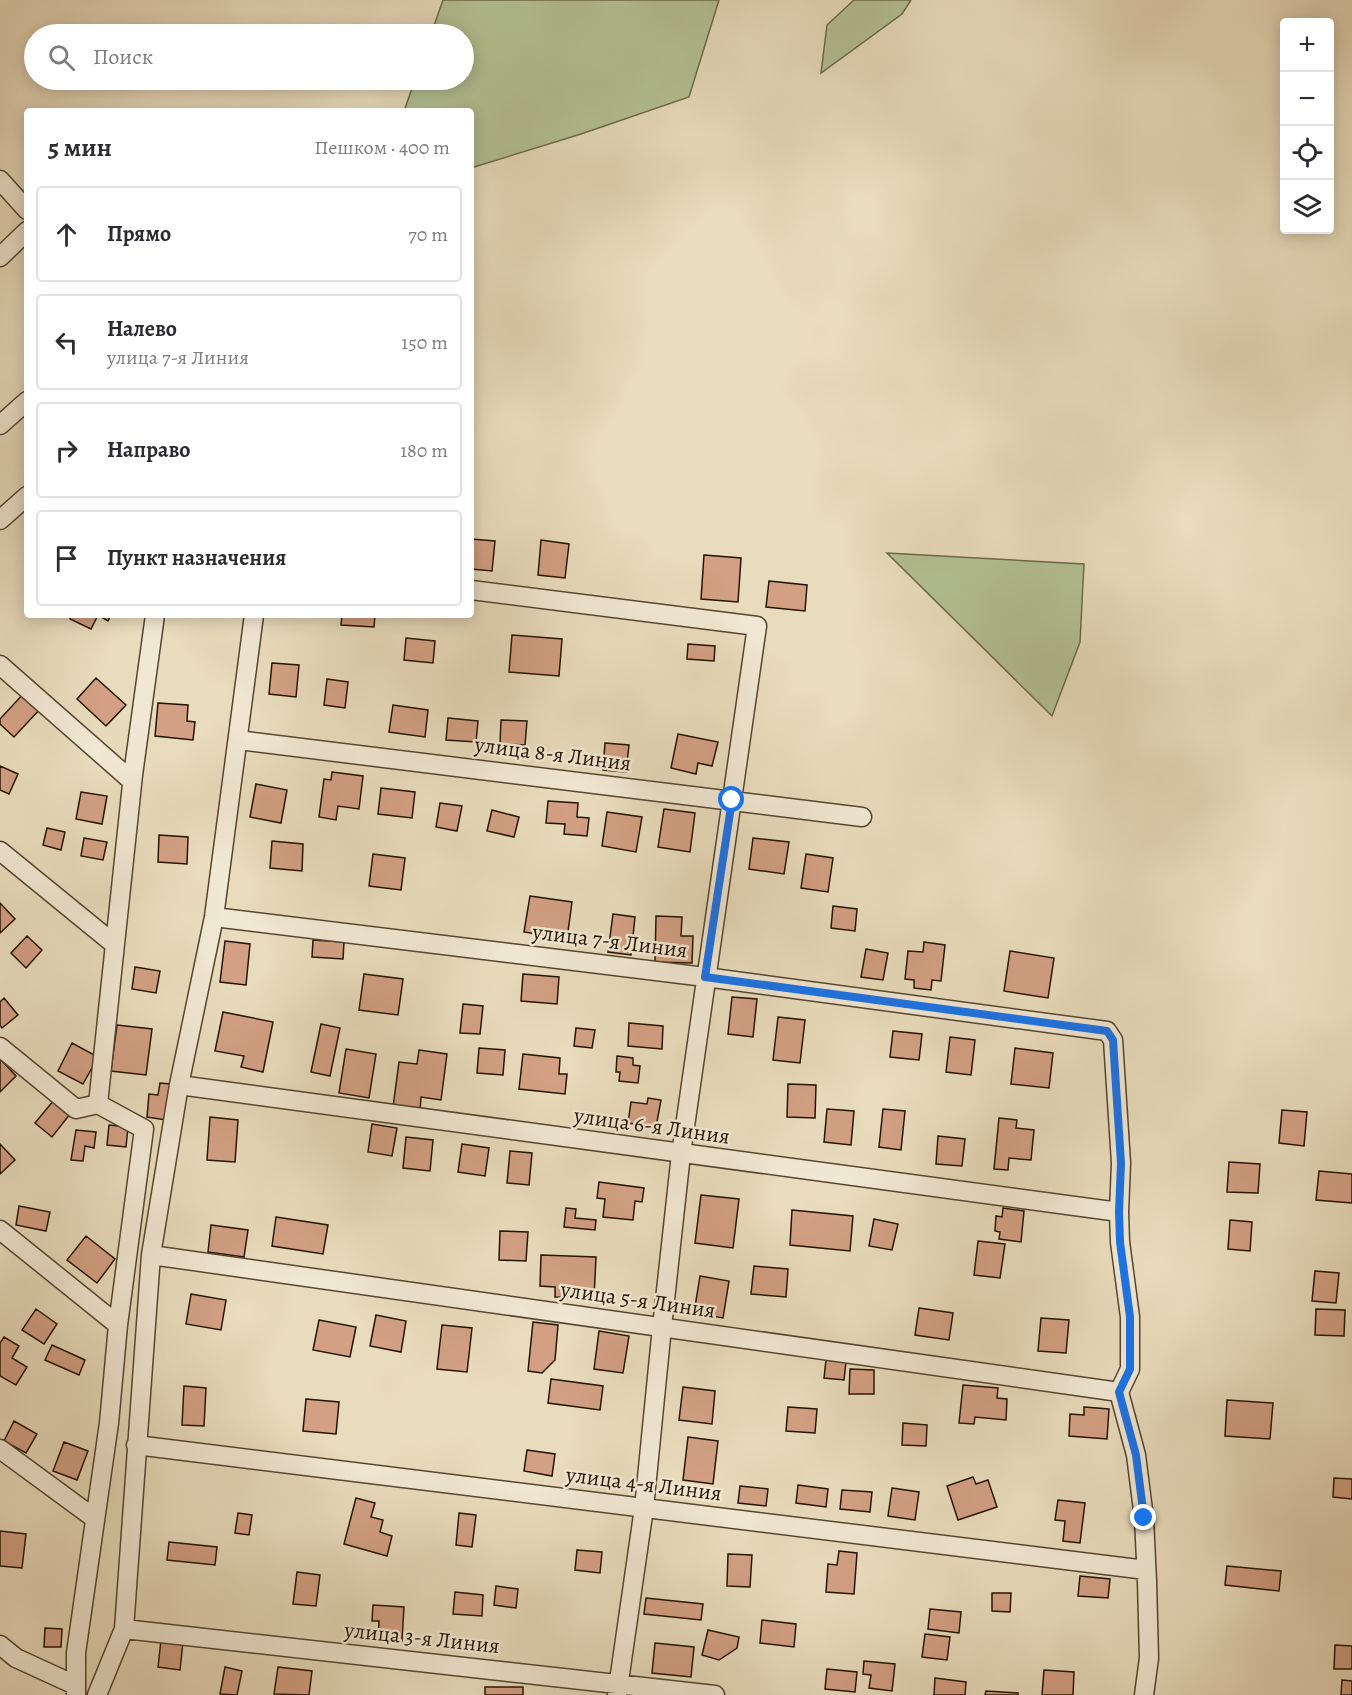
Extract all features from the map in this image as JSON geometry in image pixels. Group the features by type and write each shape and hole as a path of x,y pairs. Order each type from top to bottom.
{"street":[{"path":"0,180 24,207"},
{"path":"0,256 24,234"},
{"path":"0,425 24,404"},
{"path":"0,520 24,499"},
{"path":"474,590 757,626 681,1154 644,1508 618,1690"},
{"path":"98,1104 132,781 155,618"},
{"path":"97,1695 124,1629 151,1255 179,1085 214,917 254,618"},
{"path":"0,665 132,781"},
{"name":"улица 8-я Линия","path":"238,740 862,817"},
{"path":"0,851 114,944"},
{"name":"улица 7-я Линия","path":"214,917 705,977 1107,1031 1113,1040 1121,1163 1119,1212"},
{"path":"0,1047 76,1109 98,1104 144,1129 118,1325 110,1423 75,1653 75,1690 16,1658 0,1645"},
{"name":"улица 6-я Линия","path":"179,1085 1119,1212"},
{"path":"1119,1212 1120,1242 1130,1317 1130,1369 1119,1392 1136,1455 1144,1518 1149,1658 1144,1695"},
{"path":"0,1230 118,1325"},
{"name":"улица 5-я Линия","path":"151,1255 1119,1392"},
{"name":"улица 4-я Линия","path":"136,1445 1146,1570"},
{"path":"0,1449 94,1518"},
{"name":"улица 3-я Линия","path":"124,1629 618,1690 715,1695"}],"green space":[{"path":"443,0 719,0 689,97 474,167 474,108 405,108 411,90 474,90 474,24 435,24"},
{"path":"854,0 911,0 902,14 821,73 827,25"},
{"path":"887,553 1084,564 1080,642 1052,716"}],"building":[{"path":"474,539 495,541 492,571 474,569"},
{"path":"541,540 569,544 565,578 538,575"},
{"path":"704,555 741,558 738,602 701,599"},
{"path":"769,581 807,585 805,611 766,607"},
{"path":"70,618 96,618 91,629"},
{"path":"342,618 375,618 374,627 341,625"},
{"path":"512,635 562,639 559,676 509,672"},
{"path":"406,638 435,641 433,663 404,660"},
{"path":"688,644 715,646 714,661 687,659"},
{"path":"272,663 299,665 296,697 269,694"},
{"path":"96,678 126,705 106,726 77,699"},
{"path":"327,679 348,682 345,708 324,705"},
{"path":"25,692 41,708 14,737 0,724 0,719"},
{"path":"158,703 188,705 187,721 195,722 193,740 155,736"},
{"path":"393,705 428,710 425,737 389,732"},
{"path":"448,718 478,721 476,742 446,740"},
{"path":"501,720 527,721 525,745 500,744"},
{"path":"678,734 718,742 712,766 698,763 696,774 671,768"},
{"path":"605,743 629,745 626,772 603,770"},
{"path":"0,766 18,774 9,794 0,790"},
{"path":"332,772 363,776 359,809 338,806 336,820 319,817 324,779 331,780"},
{"path":"256,784 287,790 281,823 250,817"},
{"path":"381,788 415,792 412,818 378,814"},
{"path":"81,792 107,796 102,824 76,819"},
{"path":"548,801 578,803 577,817 589,818 587,836 564,834 565,824 546,823"},
{"path":"440,803 462,806 457,831 436,827"},
{"path":"664,809 695,813 690,852 658,847"},
{"path":"492,810 519,817 514,837 487,831"},
{"path":"607,812 642,817 636,852 602,846"},
{"path":"47,828 65,832 61,850 43,845"},
{"path":"159,835 188,837 187,864 158,862"},
{"path":"84,838 107,842 103,860 81,856"},
{"path":"753,838 789,842 784,874 749,869"},
{"path":"272,841 303,844 302,871 270,868"},
{"path":"373,854 405,858 401,890 369,886"},
{"path":"806,854 833,858 828,892 801,888"},
{"path":"530,896 572,902 567,939 524,932"},
{"path":"0,903 15,919 0,933"},
{"path":"833,906 857,909 855,931 831,928"},
{"path":"613,914 635,917 631,955 608,952"},
{"path":"656,916 682,917 681,936 693,936 692,963 655,962"},
{"path":"27,936 42,950 26,968 11,953"},
{"path":"313,940 344,942 343,959 312,957"},
{"path":"225,941 250,944 246,985 220,982"},
{"path":"924,942 945,945 941,981 932,980 931,990 914,988 914,980 905,979 908,951 923,952"},
{"path":"866,949 888,953 883,980 861,977"},
{"path":"1010,951 1054,958 1048,998 1004,991"},
{"path":"135,967 160,971 156,993 132,989"},
{"path":"364,974 403,979 398,1015 359,1010"},
{"path":"523,974 559,977 557,1004 521,1001"},
{"path":"732,997 757,999 753,1037 728,1034"},
{"path":"4,998 18,1015 2,1028 0,1002"},
{"path":"463,1004 483,1006 480,1034 460,1033"},
{"path":"223,1012 273,1022 263,1072 241,1067 244,1056 215,1051"},
{"path":"778,1017 805,1020 800,1063 773,1060"},
{"path":"629,1023 663,1026 662,1049 628,1046"},
{"path":"321,1024 340,1028 330,1076 311,1072"},
{"path":"117,1025 152,1029 146,1075 111,1071"},
{"path":"576,1028 595,1030 592,1048 574,1046"},
{"path":"893,1031 922,1034 919,1060 890,1057"},
{"path":"950,1037 975,1040 971,1075 946,1072"},
{"path":"72,1043 98,1057 83,1084 58,1071"},
{"path":"479,1048 505,1050 503,1075 477,1073"},
{"path":"1015,1048 1053,1053 1049,1088 1011,1084"},
{"path":"346,1049 376,1054 369,1098 339,1093"},
{"path":"419,1050 447,1054 441,1100 421,1097 420,1111 393,1107 399,1062 417,1064"},
{"path":"523,1054 560,1058 559,1074 567,1074 565,1094 519,1089"},
{"path":"617,1056 633,1058 633,1065 640,1066 638,1083 619,1081 620,1072 616,1072"},
{"path":"0,1059 16,1076 0,1092"},
{"path":"160,1083 170,1084 166,1120 147,1117 149,1094 158,1095"},
{"path":"788,1084 816,1085 815,1118 787,1117"},
{"path":"648,1098 661,1100 656,1127 628,1123 631,1102 647,1104"},
{"path":"54,1100 70,1114 52,1137 35,1123"},
{"path":"827,1109 854,1111 851,1145 824,1142"},
{"path":"883,1109 905,1111 901,1150 879,1147"},
{"path":"1282,1110 1307,1112 1304,1146 1279,1143"},
{"path":"210,1117 238,1120 235,1162 207,1160"},
{"path":"999,1118 1017,1120 1016,1128 1034,1130 1031,1160 1009,1158 1008,1170 994,1169"},
{"path":"372,1124 397,1128 392,1156 368,1152"},
{"path":"109,1125 128,1127 126,1147 107,1145"},
{"path":"76,1130 96,1132 94,1148 85,1146 83,1161 71,1160"},
{"path":"938,1136 965,1139 962,1166 936,1164"},
{"path":"406,1137 433,1140 430,1171 403,1168"},
{"path":"0,1144 15,1160 0,1174"},
{"path":"462,1144 489,1148 485,1176 458,1172"},
{"path":"510,1151 532,1153 529,1185 507,1183"},
{"path":"1229,1162 1260,1164 1258,1193 1227,1192"},
{"path":"1319,1171 1352,1174 1352,1203 1316,1200"},
{"path":"599,1182 644,1188 642,1202 635,1201 633,1220 603,1217 605,1199 597,1198"},
{"path":"701,1195 739,1199 733,1248 695,1243"},
{"path":"19,1206 50,1212 46,1231 16,1225"},
{"path":"566,1208 576,1209 575,1218 596,1220 595,1230 564,1227"},
{"path":"1003,1208 1024,1211 1021,1242 999,1239 1000,1232 995,1231 996,1216 1002,1217"},
{"path":"792,1210 853,1216 850,1251 790,1245"},
{"path":"276,1217 328,1225 323,1254 272,1246"},
{"path":"874,1219 898,1224 892,1250 869,1246"},
{"path":"1230,1220 1252,1222 1250,1251 1228,1249"},
{"path":"211,1225 248,1230 244,1257 208,1252"},
{"path":"500,1231 528,1232 526,1261 499,1260"},
{"path":"86,1236 115,1259 97,1283 67,1260"},
{"path":"978,1241 1005,1244 1000,1278 974,1275"},
{"path":"541,1255 596,1257 594,1298 555,1297 555,1287 540,1286"},
{"path":"754,1266 788,1269 786,1297 751,1294"},
{"path":"1315,1271 1339,1273 1336,1303 1312,1301"},
{"path":"700,1276 729,1281 723,1318 694,1313"},
{"path":"191,1294 226,1300 221,1330 186,1324"},
{"path":"919,1308 953,1313 949,1340 915,1335"},
{"path":"36,1309 57,1324 44,1344 22,1330"},
{"path":"1316,1309 1345,1310 1344,1336 1315,1335"},
{"path":"376,1315 406,1321 401,1352 370,1346"},
{"path":"1041,1318 1069,1320 1066,1353 1038,1351"},
{"path":"319,1320 356,1327 350,1357 313,1350"},
{"path":"533,1322 558,1325 555,1360 542,1373 528,1371"},
{"path":"442,1325 472,1328 467,1372 437,1369"},
{"path":"599,1331 629,1336 623,1373 594,1369"},
{"path":"4,1337 19,1346 12,1358 27,1367 16,1385 0,1376 0,1343"},
{"path":"52,1345 85,1360 79,1375 45,1360"},
{"path":"826,1360 846,1362 844,1380 824,1378"},
{"path":"850,1369 874,1370 874,1394 849,1394"},
{"path":"551,1379 603,1386 600,1410 548,1403"},
{"path":"963,1385 998,1388 997,1398 1007,1399 1006,1420 975,1417 974,1424 959,1423"},
{"path":"184,1386 206,1388 204,1426 182,1425"},
{"path":"683,1387 715,1391 712,1424 679,1420"},
{"path":"306,1399 339,1402 336,1434 303,1431"},
{"path":"1227,1400 1273,1403 1270,1439 1225,1436"},
{"path":"788,1407 817,1409 815,1433 786,1431"},
{"path":"1084,1407 1109,1409 1107,1439 1069,1436 1070,1414 1084,1415"},
{"path":"14,1421 37,1434 26,1453 4,1441"},
{"path":"903,1423 927,1425 926,1446 902,1445"},
{"path":"688,1437 718,1441 713,1484 683,1480"},
{"path":"64,1442 88,1451 77,1480 53,1471"},
{"path":"527,1450 555,1454 552,1476 524,1471"},
{"path":"973,1477 976,1484 988,1480 997,1507 958,1520 947,1486"},
{"path":"1334,1478 1352,1479 1352,1499 1333,1497"},
{"path":"798,1485 828,1489 826,1507 796,1503"},
{"path":"740,1486 768,1489 766,1506 738,1503"},
{"path":"892,1488 919,1492 915,1520 888,1516"},
{"path":"842,1490 872,1492 870,1512 840,1509"},
{"path":"356,1498 375,1503 371,1517 383,1520 380,1532 392,1536 387,1556 344,1544"},
{"path":"1058,1500 1085,1503 1080,1543 1063,1541 1065,1521 1055,1520"},
{"path":"238,1513 252,1515 249,1535 235,1533"},
{"path":"459,1513 476,1515 472,1547 456,1545"},
{"path":"0,1531 26,1534 22,1568 0,1566"},
{"path":"169,1542 217,1547 215,1565 167,1560"},
{"path":"577,1550 602,1552 600,1573 575,1570"},
{"path":"839,1551 857,1553 854,1594 826,1592 828,1564 837,1565"},
{"path":"728,1554 752,1555 750,1587 727,1586"},
{"path":"1227,1566 1281,1571 1279,1591 1225,1585"},
{"path":"297,1572 320,1575 316,1606 293,1604"},
{"path":"1080,1576 1110,1579 1108,1598 1078,1596"},
{"path":"496,1586 518,1589 516,1608 494,1605"},
{"path":"455,1592 483,1595 482,1616 453,1614"},
{"path":"992,1593 1011,1593 1010,1612 992,1611"},
{"path":"646,1598 703,1604 701,1620 644,1614"},
{"path":"373,1605 404,1607 402,1641 378,1640 379,1621 372,1621"},
{"path":"930,1609 961,1612 959,1633 928,1629"},
{"path":"762,1620 796,1624 794,1647 760,1643"},
{"path":"45,1628 62,1629 61,1647 44,1647"},
{"path":"708,1630 739,1637 737,1648 719,1660 702,1655"},
{"path":"925,1634 950,1637 947,1660 922,1657"},
{"path":"161,1640 183,1642 180,1670 158,1667"},
{"path":"655,1643 694,1647 691,1677 652,1673"},
{"path":"1335,1645 1352,1646 1352,1669 1334,1669"},
{"path":"864,1661 895,1664 892,1691 869,1688 871,1675 863,1674"},
{"path":"225,1667 242,1671 237,1695 220,1694"},
{"path":"278,1667 312,1671 309,1695 274,1694"},
{"path":"827,1669 857,1672 855,1692 825,1689"},
{"path":"1044,1670 1074,1672 1073,1695 1042,1695"},
{"path":"935,1678 966,1682 965,1695 934,1695"},
{"path":"1342,1680 1352,1681 1352,1695 1341,1695"},
{"path":"485,1687 523,1687 523,1695 485,1695"},
{"path":"986,1691 1018,1693 1018,1695 985,1695"}],"route":[{"path":"732,800 705,977 1107,1031 1113,1040 1121,1163 1120,1242 1130,1317 1130,1369 1119,1392 1136,1455 1144,1518"}]}
